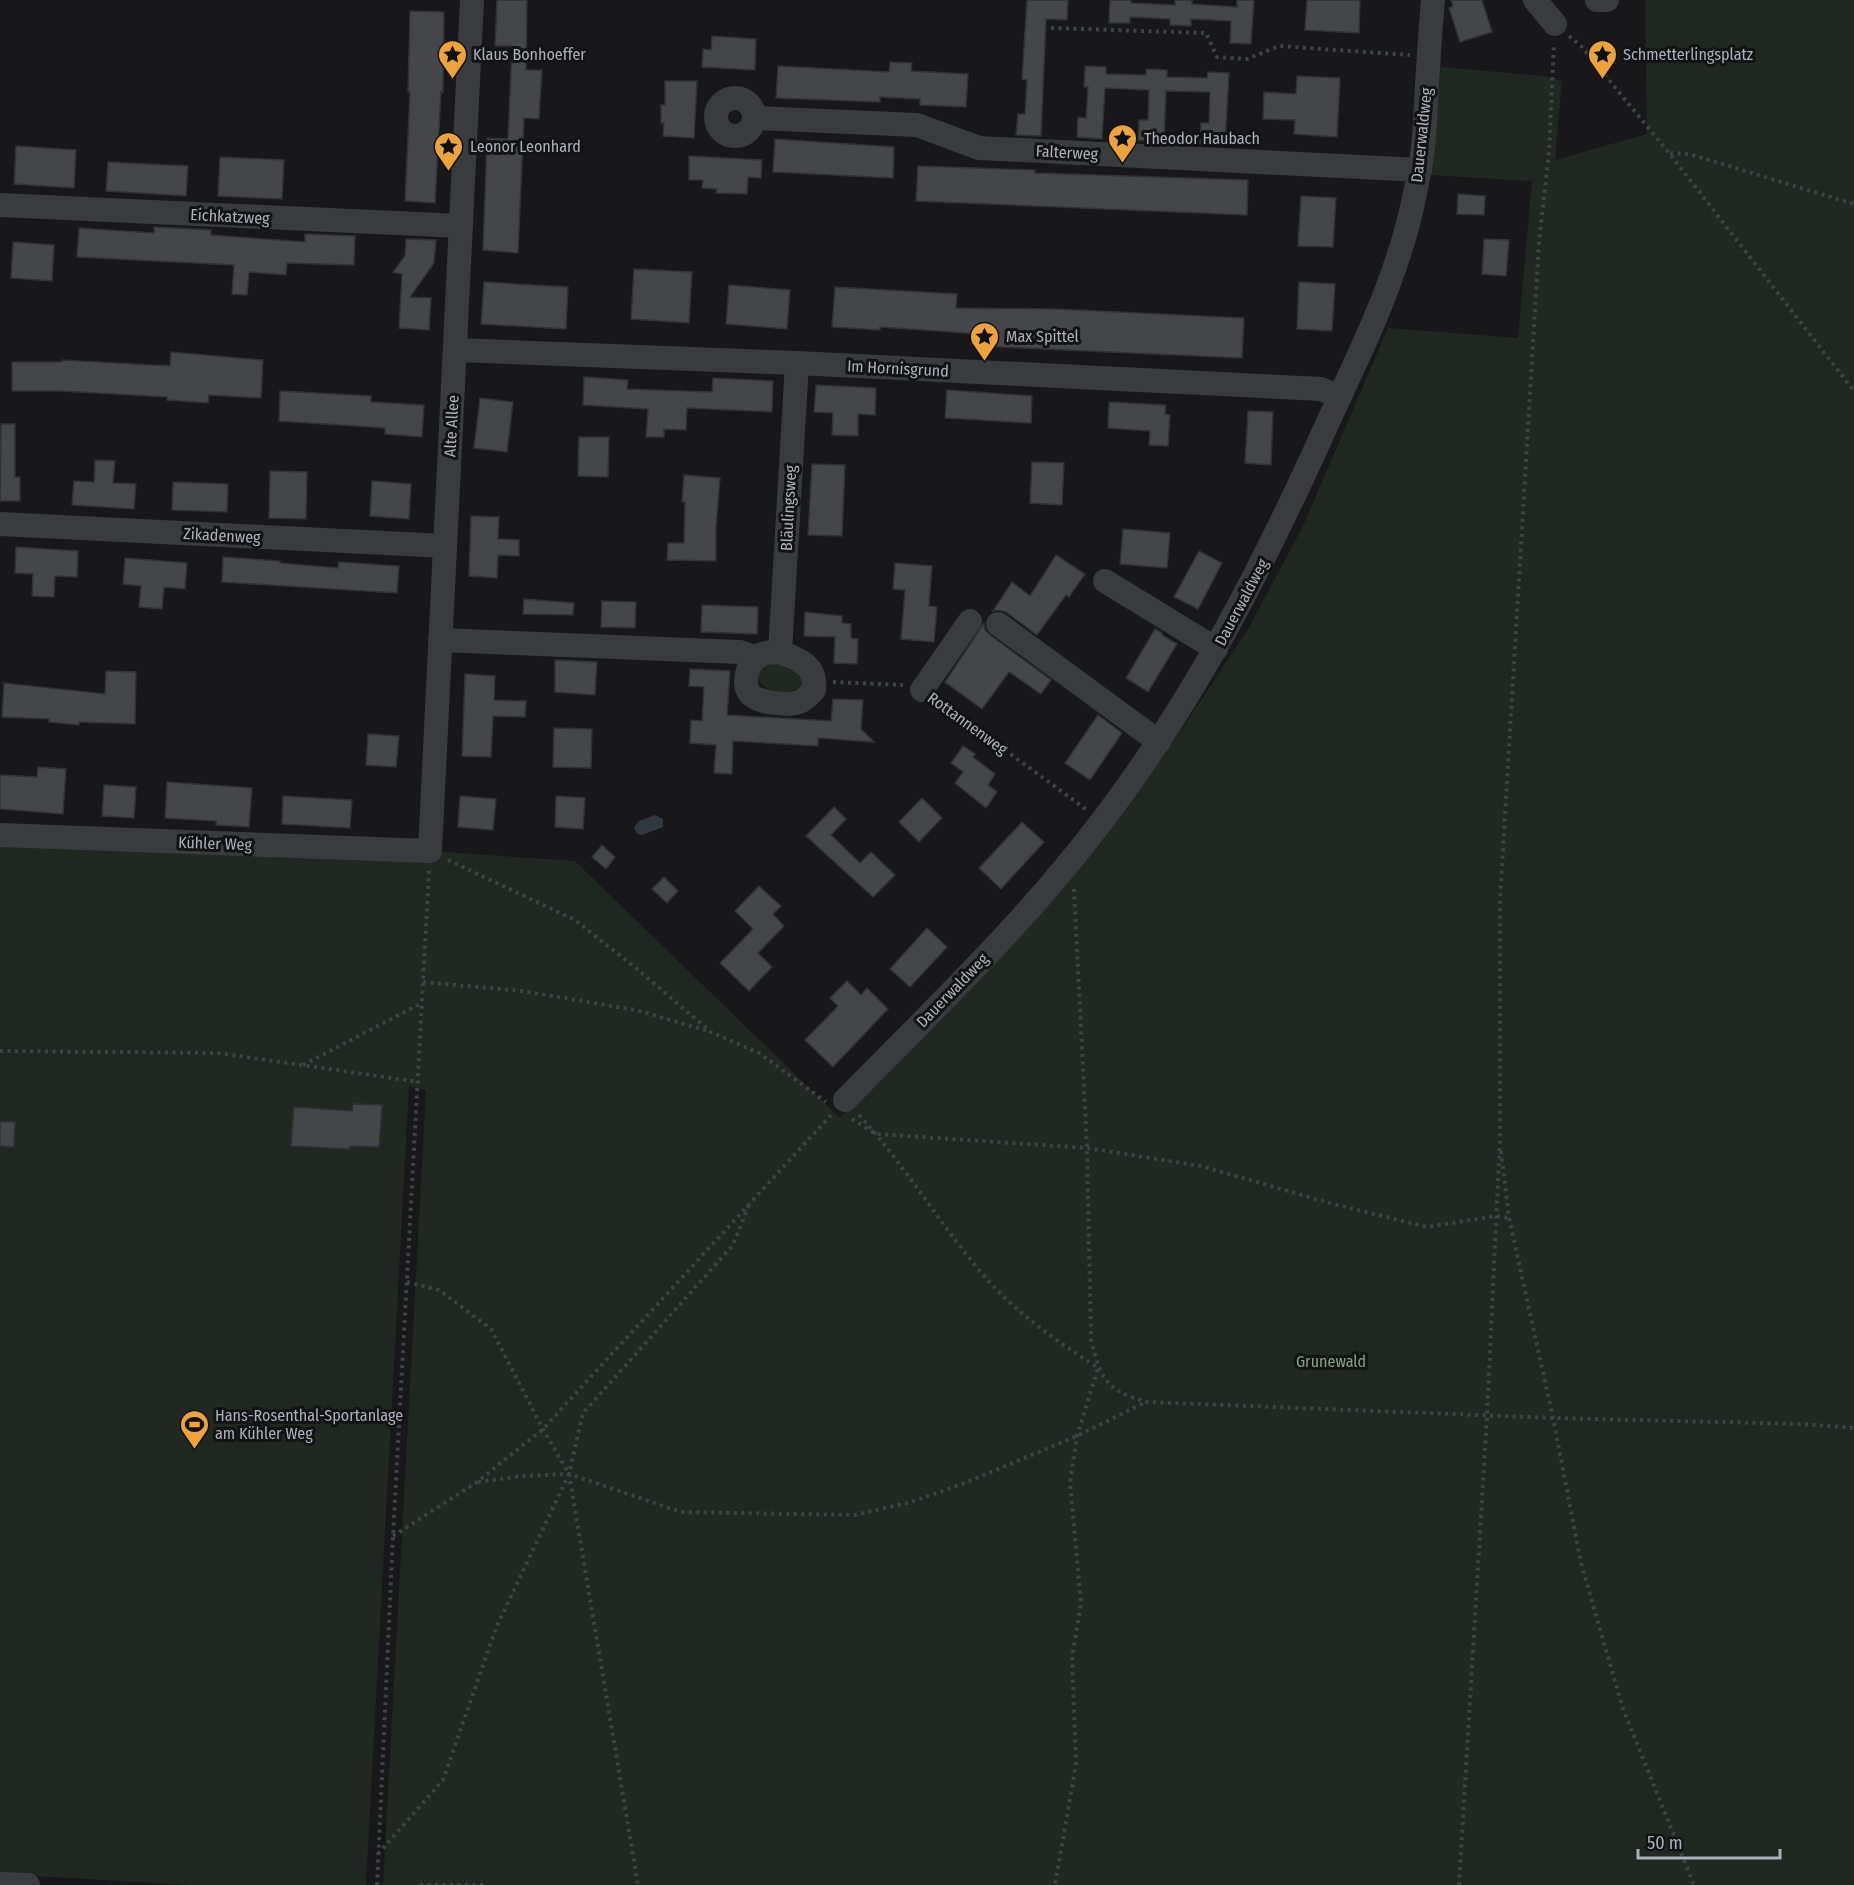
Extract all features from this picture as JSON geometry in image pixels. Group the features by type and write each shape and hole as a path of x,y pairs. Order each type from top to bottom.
{"street":[{"name":"Alte Allee","path":"430,851 472,0"},
{"name":"Dauerwaldweg","path":"841,1105 1002,938 1072,859 1159,742 1216,649 1282,523 1340,397 1400,252 1423,149 1432,0"},
{"path":"1535,0 1555,24"},
{"path":"1597,0 1607,0"},
{"name":"Falterweg","path":"754,118 917,125 979,148 1420,170"},
{"name":"Eichkatzweg","path":"0,205 461,226"},
{"name":"Im Hornisgrund","path":"455,350 797,363 1321,389 1340,397"},
{"name":"Bläulingsweg","path":"780,652 797,363"},
{"name":"Zikadenweg","path":"0,524 445,546"},
{"path":"1105,581 1216,649"},
{"path":"922,690 970,621"},
{"path":"998,624 1159,742"},
{"path":"440,640 740,652 756,658"},
{"path":"780,652 799,659 809,666 815,681 814,690 799,702 773,703 750,695 746,681 747,672 756,658 762,654 780,652"},
{"name":"Kühler Weg","path":"0,834 430,851"},
{"path":"0,1884 28,1885"}],"path":[{"path":"1555,24 1581,46 1669,153 1854,392"},
{"path":"1459,1885 1487,1415 1500,1138 1500,900 1539,242 1549,152 1555,24"},
{"path":"1052,28 1206,33 1217,57 1247,59 1279,46 1429,57"},
{"path":"1669,153 1689,154 1854,204"},
{"name":"Rottannenweg","path":"815,681 916,685 1102,821"},
{"path":"377,1885 393,1536 430,851 575,920 711,1032"},
{"path":"1055,1885 1076,1764 1072,1657 1081,1603 1070,1483 1077,1436 1098,1368 1091,1340 1087,1148 1072,859"},
{"path":"423,982 522,991 636,1010 711,1032 759,1053 841,1105 876,1134 985,1278 1032,1324 1098,1368 1112,1386 1127,1397 1147,1402 1552,1418 1802,1424 1854,1428"},
{"path":"302,1065 422,1003"},
{"path":"0,1050 218,1053 419,1082"},
{"path":"841,1105 876,1134 1087,1148 1201,1166 1333,1204 1427,1227 1496,1216 1509,1218"},
{"path":"393,1536 477,1482 543,1429 841,1105"},
{"path":"1500,1138 1509,1218 1581,1563 1623,1709 1694,1885"},
{"path":"378,1855 443,1780 496,1628 569,1474 583,1413 733,1245 751,1202"},
{"path":"407,1282 438,1290 491,1329 569,1474 638,1885"},
{"path":"477,1482 522,1476 569,1474 681,1512 855,1515 910,1502 960,1485 1077,1436 1147,1402"},
{"path":"420,1885 485,1885"}],"green space":[{"name":"Grunewald","path":"1645,0 1854,0 1854,1885 383,1885 426,1090 409,1086 366,1885 190,1885 0,1874 0,836 430,851 575,861 840,1118 1097,848 1169,748 1247,631 1303,526 1388,328 1518,338 1532,181 1430,175 1441,67 1543,76 1562,81 1555,160 1647,134"},
{"path":"768,662 795,663 804,686 784,692 765,687 757,677 759,668"}],"shaded area":[{"path":"655,815 663,819 663,827 642,835 637,834 634,827 639,821"}],"building":[{"path":"497,0 527,0 526,70 542,70 539,119 524,118 518,253 483,250 487,138 508,139 512,46 495,46"},
{"path":"1027,0 1068,0 1067,20 1046,19 1041,136 1016,135 1018,114 1025,114 1027,80 1022,79"},
{"path":"1110,0 1175,5 1175,0 1192,0 1192,4 1237,7 1237,0 1254,0 1251,44 1230,43 1231,21 1191,19 1191,26 1170,25 1170,19 1130,17 1130,23 1109,23"},
{"path":"1307,0 1360,0 1359,33 1305,30"},
{"path":"1451,0 1482,0 1492,32 1460,42 1449,8 1453,6"},
{"path":"410,11 444,12 443,93 441,92 435,203 405,201 410,92 408,92"},
{"path":"712,36 756,39 755,70 702,67 703,49 711,50"},
{"path":"890,62 912,63 911,71 968,74 966,107 920,105 920,99 880,97 880,102 776,98 778,66 889,72"},
{"path":"1085,66 1106,67 1106,74 1146,75 1146,69 1167,70 1167,77 1207,78 1208,72 1229,73 1225,145 1200,144 1201,123 1209,123 1210,92 1166,91 1164,141 1138,140 1139,120 1148,120 1149,90 1105,88 1102,139 1077,137 1078,117 1086,118 1088,87 1084,87"},
{"path":"1297,76 1340,78 1337,137 1294,134 1295,120 1263,119 1264,92 1296,94"},
{"path":"665,81 697,81 694,138 663,136 664,123 661,123 661,105 665,105"},
{"path":"775,139 894,147 893,178 773,172"},
{"path":"16,146 76,150 74,188 14,184"},
{"path":"689,156 762,160 761,178 748,177 747,194 716,193 717,189 702,188 703,180 689,180"},
{"path":"220,157 284,160 282,199 218,196"},
{"path":"108,162 188,166 186,196 106,191"},
{"path":"918,166 1035,170 1035,173 1248,180 1247,215 916,201"},
{"path":"1458,194 1485,196 1484,215 1457,214"},
{"path":"1301,196 1336,198 1333,247 1298,246"},
{"path":"154,227 211,230 211,235 305,242 305,234 355,236 354,265 287,263 286,275 249,272 247,295 232,294 234,265 77,257 79,228 154,233"},
{"path":"406,239 436,240 434,263 410,297 431,298 429,330 399,328 402,274 393,272 405,256"},
{"path":"1484,239 1509,240 1506,276 1482,274"},
{"path":"13,242 54,245 52,281 11,278"},
{"path":"634,269 692,272 689,323 631,319"},
{"path":"484,282 568,287 566,329 481,324"},
{"path":"1299,282 1335,284 1332,331 1297,329"},
{"path":"729,285 790,290 787,329 726,324"},
{"path":"835,287 957,294 956,308 1055,309 1244,318 1242,358 979,346 979,334 880,327 880,330 832,327"},
{"path":"171,352 263,360 261,398 209,395 208,403 167,400 167,397 61,391 12,391 12,362 62,362 62,360 170,366"},
{"path":"584,377 628,380 627,389 712,392 713,378 773,381 772,412 687,408 686,430 664,429 664,437 646,437 648,409 583,405"},
{"path":"816,385 876,388 875,415 858,414 858,436 832,435 833,413 814,412"},
{"path":"947,390 1032,396 1031,423 945,418"},
{"path":"280,391 371,396 371,402 424,405 422,437 385,434 385,428 279,421"},
{"path":"480,398 513,402 507,452 474,448"},
{"path":"1109,402 1166,405 1165,414 1170,415 1168,446 1149,445 1150,431 1108,428"},
{"path":"1248,411 1273,412 1271,465 1245,463"},
{"path":"1,424 15,424 15,477 20,477 20,501 0,501"},
{"path":"579,437 609,437 608,477 578,476"},
{"path":"95,460 115,461 113,483 136,484 134,509 72,505 74,481 94,482"},
{"path":"1032,462 1064,463 1062,505 1030,503"},
{"path":"812,464 845,465 842,536 808,535"},
{"path":"270,471 307,472 306,519 269,518"},
{"path":"684,475 720,478 716,561 667,560 668,543 684,543 685,502 682,502"},
{"path":"372,481 411,484 409,519 370,516"},
{"path":"173,482 228,484 227,512 172,510"},
{"path":"471,516 499,517 498,539 519,540 519,556 498,555 497,578 469,576"},
{"path":"1123,529 1170,533 1167,568 1120,564"},
{"path":"16,547 78,551 77,577 55,576 54,597 32,596 33,574 15,573"},
{"path":"1199,551 1222,563 1198,609 1174,597"},
{"path":"1056,555 1085,574 1069,597 1066,595 1037,635 1006,612 993,611 1012,582 1030,596"},
{"path":"223,557 338,568 339,562 399,566 397,593 222,582"},
{"path":"125,558 187,563 185,589 164,587 162,609 139,607 141,586 123,584"},
{"path":"895,563 932,566 929,606 937,607 934,642 901,639 905,590 893,589"},
{"path":"524,599 574,603 573,615 523,614"},
{"path":"602,601 636,602 635,628 601,627"},
{"path":"702,605 758,607 757,634 701,632"},
{"path":"805,612 842,616 842,623 851,624 851,638 858,639 857,664 834,663 835,637 804,636"},
{"path":"984,623 985,630 990,635 1051,680 1041,694 1009,672 982,709 945,682"},
{"path":"1155,629 1177,644 1148,692 1126,678"},
{"path":"555,660 597,662 595,695 555,692"},
{"path":"690,669 730,671 727,715 831,721 833,699 863,700 861,729 874,742 818,738 818,746 733,741 732,774 714,773 716,745 690,743 691,720 702,721 704,687 689,686"},
{"path":"106,671 136,672 135,724 79,722 79,725 49,722 49,719 2,717 4,683 105,694"},
{"path":"465,674 495,676 494,700 526,701 525,717 493,716 491,757 462,756"},
{"path":"1098,715 1122,733 1090,780 1065,763"},
{"path":"554,728 592,729 591,768 553,767"},
{"path":"368,734 399,736 396,767 366,765"},
{"path":"963,746 975,754 973,757 995,774 988,785 997,792 986,808 955,783 963,772 951,763"},
{"path":"38,767 66,769 63,814 0,809 0,775 37,777"},
{"path":"167,782 252,788 249,827 216,825 216,821 165,818"},
{"path":"104,785 136,787 134,818 102,816"},
{"path":"283,796 352,800 350,828 282,824"},
{"path":"460,796 496,799 493,830 458,827"},
{"path":"556,796 585,798 583,829 555,827"},
{"path":"922,798 942,818 919,842 899,822"},
{"path":"834,807 846,819 831,835 860,863 871,852 895,875 873,897 806,836"},
{"path":"1022,822 1044,842 1001,889 979,868"},
{"path":"602,845 615,857 606,869 592,857"},
{"path":"664,877 678,891 667,903 652,889"},
{"path":"759,886 781,906 773,914 784,926 758,953 772,967 749,991 720,963 753,929 735,911"},
{"path":"927,928 947,947 910,987 890,969"},
{"path":"847,981 861,995 867,988 888,1009 833,1067 805,1040 838,1006 830,998"},
{"path":"353,1104 382,1105 379,1147 350,1146 350,1149 291,1146 294,1107 352,1111"},
{"path":"0,1122 15,1122 14,1147 0,1146"}],"place":[{"name":"Klaus Bonhoeffer","path":"452,80"},
{"name":"Schmetterlingsplatz","path":"1602,80"},
{"name":"Theodor Haubach","path":"1123,164"},
{"name":"Leonor Leonhard","path":"449,172"},
{"name":"Max Spittel","path":"985,362"},
{"name":"Hans-Rosenthal-Sportanlage am Kühler Weg","path":"194,1450"}]}
